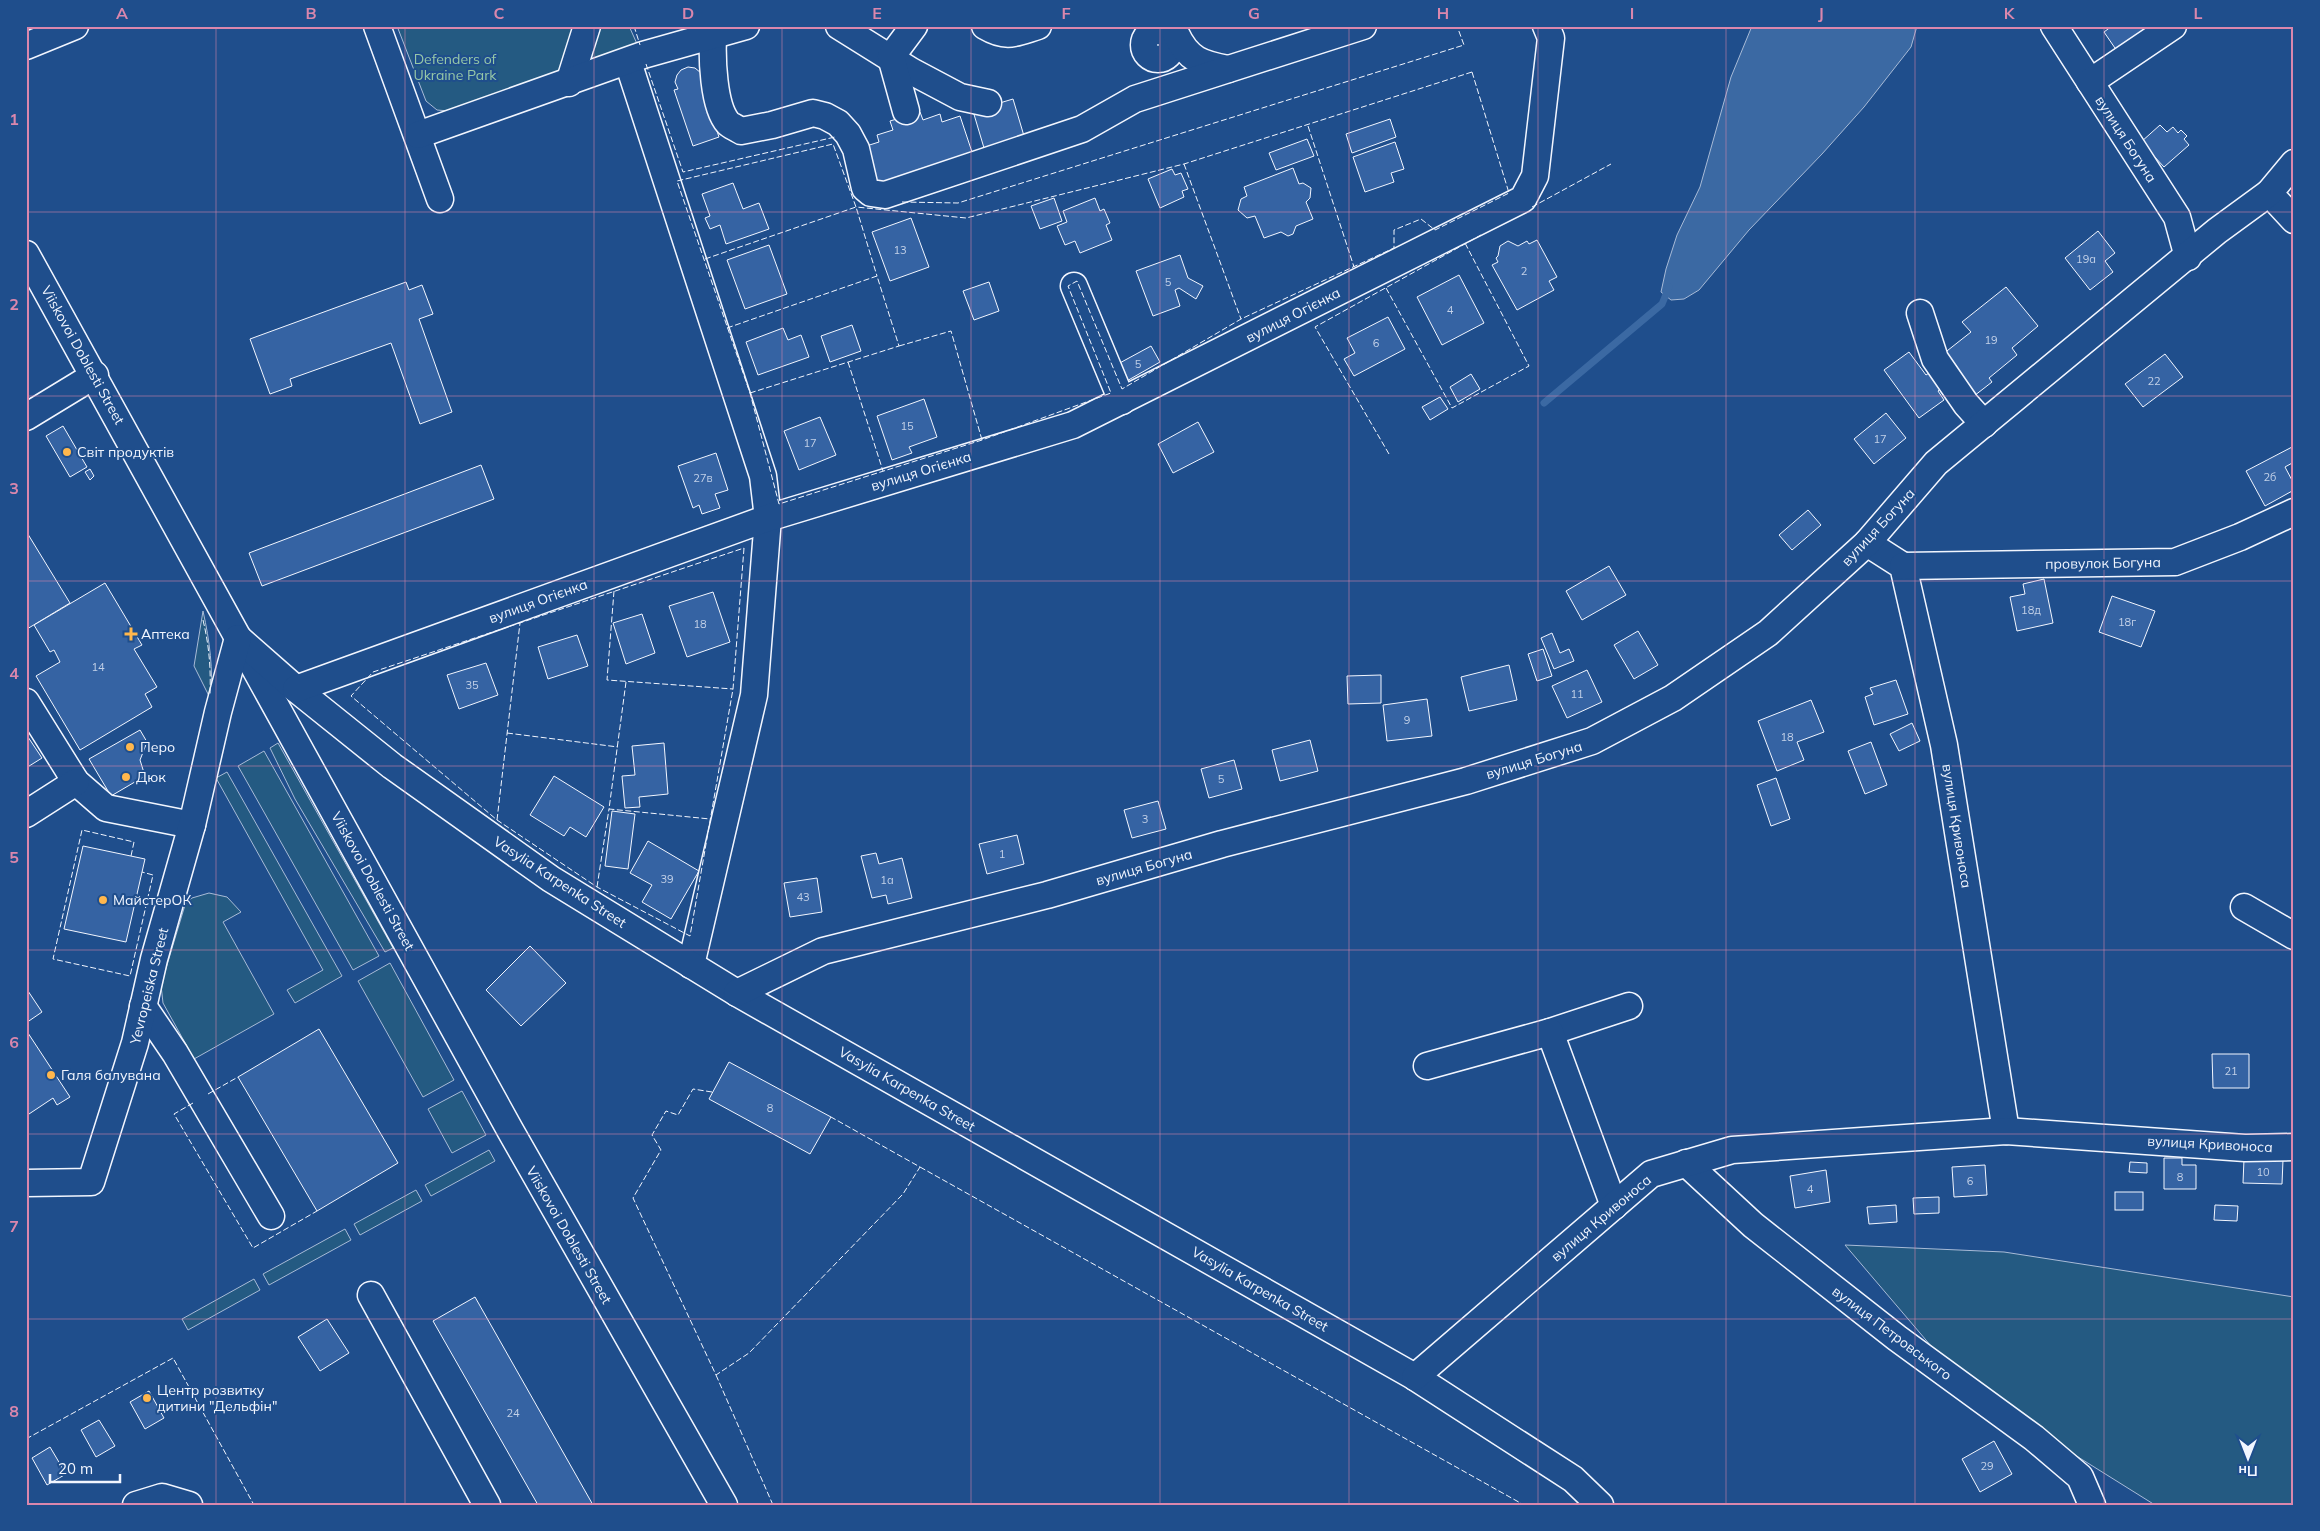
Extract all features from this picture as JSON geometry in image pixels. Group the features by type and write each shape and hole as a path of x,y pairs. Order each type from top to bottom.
{"street":[{"path":"26,46 75,26"},
{"path":"377,26 440,199"},
{"path":"569,83 587,26"},
{"path":"418,135 569,83 643,55 746,26"},
{"path":"839,26 911,71 960,97 988,102"},
{"path":"891,58 914,26"},
{"path":"985,26 996,33 1006,35 1038,26"},
{"path":"713,36 715,79 720,109 728,123 741,131 772,125 813,113 825,116 838,123 848,134 856,149 865,188 871,192 885,194 1082,129 1135,99 1363,26"},
{"name":"вулиця Огієнка","path":"296,689 768,518 1073,426 1523,199 1535,176 1551,38 1546,26"},
{"name":"вулиця Богуна","path":"2054,26 2176,217 2188,257"},
{"path":"2090,82 2173,26"},
{"path":"1135,99 1151,83 1165,36 1183,48 1193,59 1208,65 1228,69"},
{"path":"891,58 906,111"},
{"path":"628,62 763,476 768,518 754,695 691,965"},
{"name":"вулиця Богуна","path":"737,993 823,951 1047,895 1222,844 1466,781 1592,742 1673,698 1768,633 1867,543 1936,464 2188,257 2217,231 2269,192 2294,163"},
{"path":"2269,192 2294,220"},
{"name":"Viiskovoi Doblesti Street","path":"26,254 95,375 510,1130 724,1505"},
{"path":"1074,286 1122,401"},
{"path":"1920,313 1935,358 1966,404 1984,424"},
{"path":"26,417 95,375"},
{"name":"провулок Богуна","path":"1903,566 2175,562 2240,538 2294,512"},
{"path":"1867,543 1903,566"},
{"name":"вулиця Кривоноса","path":"1903,566 1944,745 2006,1131"},
{"name":"Vasylia Karpenka Street","path":"238,638 296,689 392,766 551,879 737,993 1415,1377 1572,1479 1600,1505"},
{"name":"Yevropeiska Street","path":"26,1183 91,1182 135,1043 154,959 192,825 218,712 238,638"},
{"path":"26,702 76,782 106,808 192,825"},
{"path":"26,814 76,782"},
{"path":"2244,907 2294,936"},
{"path":"143,1006 175,1053 271,1216"},
{"path":"1427,1066 1550,1032 1629,1006"},
{"path":"1550,1032 1614,1206"},
{"name":"вулиця Кривоноса","path":"1415,1377 1651,1174 1732,1150 2006,1131 2245,1148 2294,1147"},
{"name":"вулиця Петровського","path":"1686,1164 1753,1225 1898,1338 2034,1438 2080,1478 2092,1505"},
{"path":"371,1295 487,1505"},
{"path":"136,1505 162,1497 189,1505"}],"green space":[{"name":"Defenders of Ukraine Park","path":"397,26 629,26 638,46 449,111 437,110 426,101"},
{"path":"203,611 212,677 211,700 194,666"},
{"path":"278,743 393,948 385,952 295,799 270,748"},
{"path":"264,751 379,956 353,970 238,766"},
{"path":"227,772 342,976 295,1003 287,990 323,970 216,778"},
{"path":"209,893 227,897 241,912 223,922 274,1014 194,1059 163,1003 161,985 185,905 192,898"},
{"path":"390,963 454,1080 423,1097 358,981"},
{"path":"462,1091 486,1135 452,1153 428,1109"},
{"path":"489,1150 495,1161 431,1196 425,1185"},
{"path":"416,1190 422,1201 360,1235 354,1224"},
{"path":"345,1229 351,1240 269,1285 263,1274"},
{"path":"1845,1245 2004,1252 2294,1297 2294,1505 2155,1505 1966,1387"},
{"path":"254,1279 260,1290 188,1330 182,1319"}],"shaded area":[{"path":"1752,26 1917,26 1911,47 1864,107 1822,154 1749,230 1699,290 1684,299 1671,300 1661,292 1666,269 1677,235 1700,187 1731,77"}],"building":[{"path":"2112,26 2152,26 2117,51 2104,32"},
{"path":"688,67 695,68 701,73 702,87 719,137 693,146 674,90 678,89 675,82 677,75 681,70"},
{"path":"1013,99 1024,136 984,148 973,111"},
{"path":"920,112 923,120 940,114 942,122 960,116 972,152 873,186 860,148 879,142 877,135 893,130 890,121"},
{"path":"1390,119 1396,137 1352,153 1346,134"},
{"path":"2160,125 2167,132 2173,127 2178,133 2181,130 2187,136 2184,139 2189,145 2164,167 2141,142"},
{"path":"1307,139 1314,156 1276,170 1269,153"},
{"path":"1395,142 1404,169 1391,173 1394,182 1365,192 1353,157"},
{"path":"1293,168 1299,184 1303,183 1311,188 1310,198 1306,202 1313,219 1296,226 1293,234 1288,236 1281,232 1264,238 1255,216 1247,218 1238,210 1241,199 1247,196 1244,187"},
{"path":"1172,169 1175,175 1181,173 1188,189 1182,191 1184,197 1160,208 1148,179"},
{"path":"733,183 743,209 759,203 769,229 726,244 720,225 710,229 705,218 710,216 702,194"},
{"path":"1054,198 1062,221 1040,229 1031,206"},
{"path":"1095,198 1100,211 1104,209 1110,223 1106,225 1112,240 1080,253 1075,241 1065,245 1057,226 1067,222 1063,211"},
{"path":"911,218 929,267 890,281 872,232"},
{"path":"2098,231 2115,253 2105,261 2113,272 2090,290 2065,258"},
{"path":"1537,240 1557,277 1549,281 1554,290 1517,310 1492,265 1498,262 1496,258 1500,246 1508,241 1518,246 1527,241 1529,244"},
{"path":"769,245 787,294 745,309 727,260"},
{"path":"1180,255 1188,278 1203,286 1196,299 1179,288 1175,290 1180,306 1153,316 1136,271"},
{"path":"1459,275 1484,323 1442,345 1417,297"},
{"path":"406,282 409,290 422,285 433,314 419,319 452,412 420,424 391,343 290,379 292,386 270,394 250,339"},
{"path":"989,282 999,311 974,320 963,291"},
{"path":"2006,287 2038,326 2012,348 2017,355 1989,378 1992,382 1974,396 1938,358 1971,332 1962,322"},
{"path":"1388,317 1405,349 1354,376 1344,359 1355,353 1347,338"},
{"path":"852,325 861,351 830,362 821,336"},
{"path":"783,328 788,340 801,335 809,357 758,375 746,342"},
{"path":"1151,346 1160,362 1125,382 1116,365"},
{"path":"1909,352 1926,375 1932,371 1944,386 1938,391 1944,400 1919,418 1884,370"},
{"path":"2165,354 2183,377 2143,407 2125,384"},
{"path":"1471,374 1480,389 1458,402 1450,387"},
{"path":"1440,397 1448,409 1430,420 1422,407"},
{"path":"924,399 937,437 909,447 912,453 892,460 877,416"},
{"path":"1886,413 1906,438 1874,464 1854,439"},
{"path":"820,417 836,455 799,470 784,431"},
{"path":"1198,422 1214,452 1173,473 1158,444"},
{"name":"Світ продуктів","path":"63,426 87,467 70,477 46,436"},
{"path":"2294,446 2294,462 2285,467 2294,484 2294,490 2265,506 2246,471"},
{"path":"716,453 728,490 715,494 720,508 702,514 699,505 693,508 678,466"},
{"path":"481,465 494,499 262,586 249,553"},
{"path":"90,469 94,476 90,480 85,472"},
{"path":"1808,510 1821,525 1792,550 1779,535"},
{"path":"26,531 70,603 27,629 26,629"},
{"path":"1609,566 1626,595 1582,620 1566,591"},
{"path":"2044,579 2053,623 2017,631 2010,597 2025,594 2023,584"},
{"path":"105,583 142,645 134,649 157,687 145,694 152,707 80,750 36,676 60,662 54,650 50,652 34,625"},
{"path":"713,592 730,642 687,657 669,606"},
{"path":"2112,596 2155,611 2141,647 2099,632"},
{"path":"642,614 655,653 626,664 613,623"},
{"path":"1638,631 1658,665 1634,679 1614,645"},
{"path":"1552,633 1560,653 1569,649 1574,661 1554,669 1541,638"},
{"path":"577,635 588,666 548,679 538,647"},
{"path":"1543,649 1552,676 1537,681 1528,654"},
{"path":"486,663 498,695 459,709 447,675"},
{"path":"1509,665 1517,700 1469,711 1461,677"},
{"path":"1587,670 1602,702 1567,718 1552,686"},
{"path":"1381,675 1381,703 1348,704 1347,676"},
{"path":"1896,680 1908,714 1874,725 1865,697 1873,694 1870,688"},
{"path":"1427,699 1432,736 1387,741 1383,705"},
{"path":"1811,700 1824,732 1797,742 1804,760 1777,771 1758,721"},
{"path":"1912,723 1920,741 1899,751 1890,734"},
{"path":"140,730 147,742 140,760 145,776 111,796 89,759"},
{"path":"26,734 42,758 26,768"},
{"path":"1310,740 1318,771 1280,781 1272,750"},
{"path":"1871,742 1887,785 1865,794 1848,751"},
{"path":"664,743 668,794 639,797 640,807 625,808 622,776 635,775 632,746"},
{"path":"1234,760 1242,789 1209,798 1201,769"},
{"path":"554,776 604,807 586,837 570,827 564,836 530,815"},
{"path":"1776,778 1790,819 1771,826 1757,785"},
{"path":"1158,801 1166,829 1132,838 1124,810"},
{"path":"612,811 635,814 628,869 605,866"},
{"path":"1017,835 1024,864 987,874 979,844"},
{"path":"648,841 699,871 671,919 642,902 652,885 630,873"},
{"name":"МайстерОК","path":"83,846 145,859 126,942 64,929"},
{"path":"876,853 879,864 902,858 912,898 888,904 886,895 872,898 861,856"},
{"path":"817,878 822,912 790,917 784,883"},
{"path":"530,946 566,983 521,1026 486,990"},
{"path":"26,988 42,1012 26,1023"},
{"path":"319,1029 398,1163 317,1211 238,1077"},
{"path":"26,1030 70,1097 57,1105 53,1098 26,1116"},
{"path":"2212,1054 2249,1054 2249,1088 2213,1088"},
{"path":"729,1062 831,1117 810,1154 709,1099"},
{"path":"2164,1158 2182,1158 2182,1165 2196,1165 2196,1189 2164,1189"},
{"path":"2244,1159 2283,1160 2282,1184 2243,1183"},
{"path":"2130,1162 2147,1163 2147,1173 2129,1172"},
{"path":"1985,1165 1987,1195 1954,1197 1952,1167"},
{"path":"1826,1170 1830,1202 1795,1208 1790,1176"},
{"path":"2115,1192 2143,1192 2143,1210 2115,1210"},
{"path":"1939,1197 1939,1213 1914,1214 1913,1198"},
{"path":"1896,1205 1897,1222 1869,1224 1867,1207"},
{"path":"2215,1205 2238,1206 2237,1221 2214,1220"},
{"path":"475,1297 593,1505 538,1505 433,1321"},
{"path":"327,1319 349,1353 320,1371 298,1337"},
{"path":"149,1391 164,1418 145,1429 130,1402"},
{"path":"99,1420 115,1446 96,1457 81,1430"},
{"path":"1994,1441 2012,1474 1980,1492 1962,1459"},
{"path":"50,1447 66,1474 47,1485 32,1458"}],"waterway":[{"path":"1544,403 1662,304 1669,287"}],"fence":[{"path":"634,26 640,45"},
{"path":"902,202 958,203 1464,45 1457,26"},
{"path":"646,64 683,172 835,137"},
{"path":"1472,72 1509,193 1435,230 1421,219 1394,230 1394,248 1241,319 1122,389 1077,281 1068,286 1111,393 982,440 779,504 750,393 677,181 833,144 856,207 966,218 1184,164 1472,72"},
{"path":"1308,126 1354,267"},
{"path":"1184,164 1241,319"},
{"path":"1532,207 1611,164"},
{"path":"705,259 856,207 877,276"},
{"path":"1389,454 1315,327 1481,235"},
{"path":"1386,288 1452,408 1529,366 1465,243"},
{"path":"727,328 877,276 899,346 750,393"},
{"path":"899,346 951,331 982,440"},
{"path":"848,362 883,471"},
{"path":"744,548 733,689 690,936 597,887 497,820 351,696 373,672 744,548"},
{"path":"614,591 607,680 733,689"},
{"path":"203,620 209,657 210,694"},
{"path":"497,820 520,623"},
{"path":"626,682 609,809 710,819"},
{"path":"507,733 618,747"},
{"path":"597,887 609,809"},
{"path":"131,856 134,842 82,830 53,959 130,976 153,875 142,872"},
{"path":"208,1094 238,1077"},
{"path":"712,1092 693,1089 678,1115 666,1111 652,1135 661,1150 633,1198 716,1375 749,1353 903,1194 920,1167 831,1117"},
{"path":"193,1103 174,1114 253,1248 317,1211"},
{"path":"920,1167 1524,1505"},
{"path":"26,1439 173,1358 254,1505"},
{"path":"716,1375 773,1505"}],"place":[{"name":"Світ продуктів","path":"67,452"},
{"name":"Аптека","path":"131,634"},
{"name":"Перо","path":"130,747"},
{"name":"Дюк","path":"126,777"},
{"name":"МайстерОК","path":"103,900"},
{"name":"Галя балувана","path":"51,1075"},
{"name":"Центр розвитку дитини \"Дельфін\"","path":"147,1398"}]}
